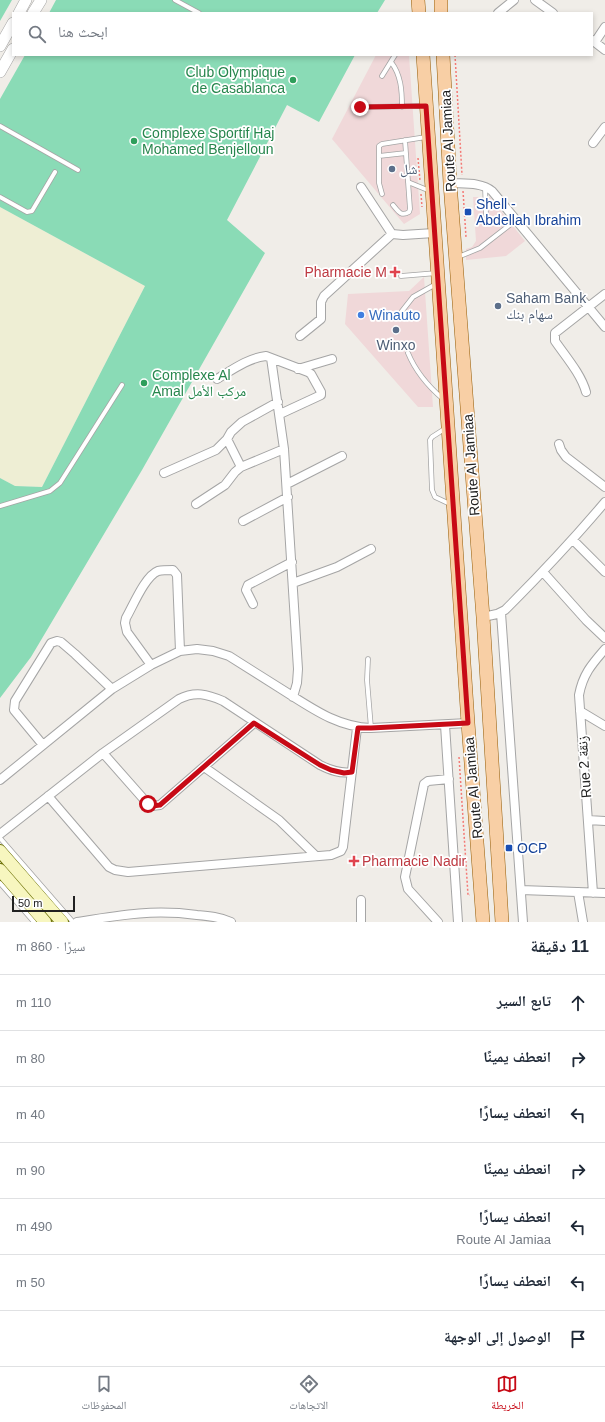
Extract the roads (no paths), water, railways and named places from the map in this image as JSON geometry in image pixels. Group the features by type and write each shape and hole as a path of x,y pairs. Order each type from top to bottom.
{"main road":[{"path":"418,0 419,12"},
{"path":"441,0 441,12"},
{"name":"Route Al Jamiaa","path":"423,56 468,723 484,922"},
{"name":"Route Al Jamiaa","path":"443,56 450,183 483,617 502,922"},
{"path":"0,851 62,922"},
{"path":"0,870 45,922"}],"street":[{"path":"20,12 26,0"},
{"path":"34,12 41,0"},
{"path":"499,12 514,0"},
{"path":"535,0 552,12"},
{"path":"0,46 12,25"},
{"path":"605,27 593,41 605,50"},
{"path":"0,72 12,51"},
{"path":"593,143 605,127"},
{"path":"450,183 473,184 492,191 605,327"},
{"path":"360,187 392,234"},
{"path":"300,336 322,319 321,302 324,296 392,234 403,235 434,233"},
{"path":"586,392 584,384 555,342 554,338 555,333 605,294"},
{"path":"217,379 250,360 266,356 311,374 321,392 321,395 280,414"},
{"path":"271,358 280,414 288,497 298,676 294,697"},
{"path":"298,369 332,359"},
{"path":"164,473 216,450 227,439 231,432 242,422 278,402"},
{"path":"227,439 241,467"},
{"path":"559,444 566,457 605,487"},
{"path":"196,504 224,485 234,472 241,467 284,448"},
{"path":"287,484 342,456"},
{"path":"243,520 288,497"},
{"path":"483,617 501,613 573,540 605,502"},
{"path":"573,540 605,572"},
{"path":"293,583 337,567 371,549"},
{"path":"253,604 246,590 248,585 292,562"},
{"path":"151,665 127,632 125,623 126,618 148,579 157,572 173,570 177,575 180,651"},
{"path":"543,572 586,620 605,638"},
{"path":"501,613 523,922"},
{"path":"43,745 14,710 14,706 15,701 51,643 57,641 61,642 112,689"},
{"path":"0,780 112,689 151,665 180,651 196,649 213,651 229,656 324,716 346,725 358,728 371,728 468,723"},
{"name":"Rue 2 زنقة","path":"593,893 579,695 581,682 588,668 605,649"},
{"path":"0,834 103,753 180,699 187,695 197,693 209,695 236,709 254,723 320,765 331,770 344,773 352,772"},
{"path":"580,711 605,726"},
{"path":"103,753 148,804 152,806 160,805 254,723"},
{"path":"445,724 458,922"},
{"path":"48,796 109,867 121,872 136,872 336,854 343,847 358,728"},
{"path":"204,767 279,820 316,856"},
{"path":"438,922 408,888 405,877 424,784 428,781 449,779"},
{"path":"588,820 605,821"},
{"path":"521,890 605,893"},
{"path":"578,892 583,922"},
{"path":"361,900 361,922"},
{"path":"77,922 124,914 162,911 209,916 231,922"}],"lane":[{"path":"175,0 197,12"},
{"path":"382,76 394,56"},
{"path":"391,62 401,83 402,107"},
{"path":"360,107 426,106"},
{"path":"0,126 78,170"},
{"path":"382,194 379,183 379,146 428,136"},
{"path":"393,205 400,213 404,214 409,212 411,206 405,140"},
{"path":"379,156 406,153"},
{"path":"0,197 27,212 32,211 55,172"},
{"path":"408,182 432,192"},
{"path":"484,187 486,215"},
{"path":"456,258 475,251 516,220"},
{"path":"400,276 438,278"},
{"path":"402,311 413,297 438,278"},
{"path":"408,354 413,364 434,392 446,402"},
{"path":"0,506 50,491 60,483 122,385"},
{"path":"448,427 430,440 432,490 435,497 453,505"},
{"path":"368,659 367,680 371,728"},
{"path":"0,838 73,922"},
{"path":"0,883 34,922"}],"place":[{"name":"Club Olympique de Casablanca","path":"293,80"},
{"name":"Complexe Sportif Haj Mohamed Benjelloun","path":"134,141"},
{"name":"شل","path":"392,169"},
{"name":"Shell - Abdellah Ibrahim","path":"468,212"},
{"name":"Pharmacie M","path":"395,272"},
{"name":"Saham Bank سهام بنك","path":"498,306"},
{"name":"Winauto","path":"361,315"},
{"name":"Winxo","path":"396,330"},
{"name":"Complexe Al Amal مركب الأمل","path":"144,383"},
{"name":"OCP","path":"509,848"},
{"name":"Pharmacie Nadir","path":"354,861"}]}
